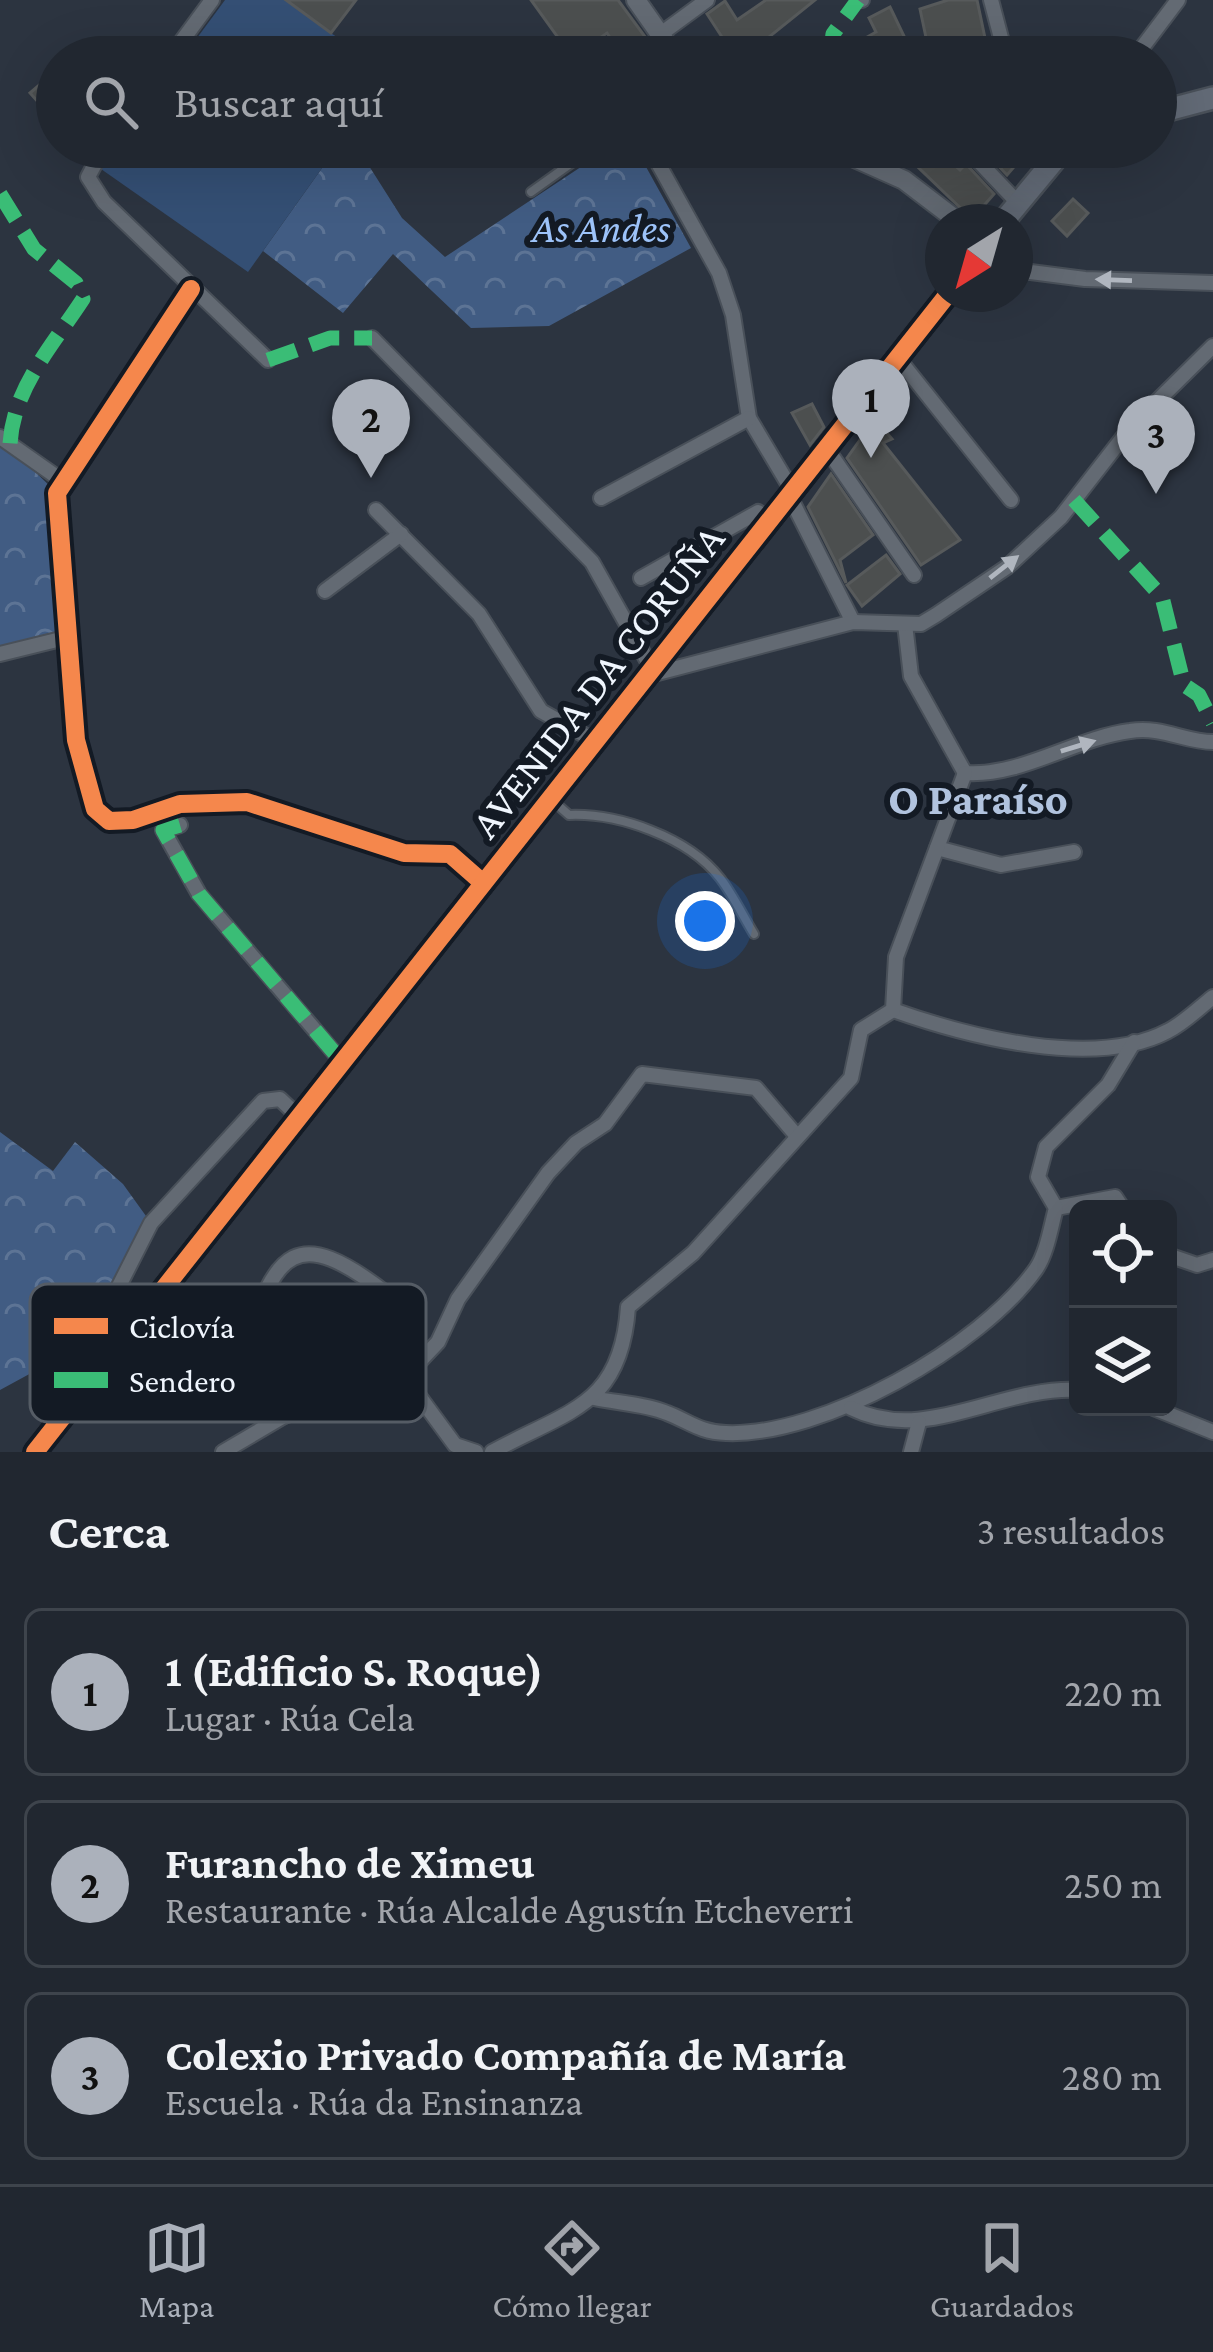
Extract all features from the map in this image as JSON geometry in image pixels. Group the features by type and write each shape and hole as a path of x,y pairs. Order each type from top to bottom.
{"main road":[{"path":"1177,107 1213,98"},
{"path":"1018,203 1047,168"},
{"name":"AVENIDA DA CORUÑA","path":"167,1284 934,312"},
{"name":"AVENIDA DA CORUÑA","path":"35,1452 59,1422"}],"street":[{"path":"185,36 212,0"},
{"path":"636,0 658,35 707,0"},
{"path":"992,0 1001,36"},
{"path":"1151,36 1178,0"},
{"path":"93,168 88,177 95,190 268,360"},
{"path":"661,168 719,273 734,315 748,418 853,622"},
{"path":"879,168 904,179 936,204"},
{"path":"985,168 1018,203"},
{"path":"1033,272 1213,283"},
{"path":"191,289 57,493 76,740 95,809 109,821 133,820 180,804 248,802 404,853 450,854 483,883"},
{"path":"372,338 592,562 649,673 853,622 905,624 936,615 1007,567 1061,517 1131,427 1213,346"},
{"path":"897,358 1011,500"},
{"path":"601,498 748,418"},
{"path":"0,437 64,482"},
{"path":"827,449 914,575"},
{"path":"376,510 479,614 542,711 595,741"},
{"path":"641,578 758,512 770,521"},
{"path":"325,591 401,535"},
{"path":"892,1010 896,958 965,772 911,676 905,624"},
{"path":"0,654 65,638"},
{"path":"965,772 1001,768 1129,731 1174,730 1213,742"},
{"path":"180,825 163,830 185,875 343,1063"},
{"path":"937,848 1001,865 1074,852"},
{"path":"892,1010 970,1037 1058,1046 1134,1042 1168,1032 1213,997"},
{"path":"492,1452 517,1446 594,1398 610,1382 626,1338 628,1307 693,1253 851,1078 861,1030 892,1010"},
{"path":"594,1398 667,1412 694,1431 733,1434 850,1408 977,1329 1038,1267 1056,1208 1038,1177 1046,1147 1108,1084 1134,1042"},
{"path":"426,1355 438,1342 458,1299 548,1173 576,1143 605,1124 642,1074 756,1088 796,1135"},
{"path":"121,1284 152,1223 263,1101 280,1100 299,1117"},
{"path":"1056,1208 1069,1206"},
{"path":"266,1284 285,1258 302,1253 356,1270 374,1284"},
{"path":"1177,1258 1198,1265 1213,1260"},
{"path":"850,1408 879,1422 919,1422 1043,1388 1069,1389"},
{"path":"426,1405 455,1444 468,1451"},
{"path":"1173,1416 1213,1432"},
{"path":"35,1452 50,1422"},
{"path":"223,1452 274,1422"},
{"path":"911,1452 919,1422"}],"lane":[{"path":"530,192 564,168"},
{"path":"549,798 569,815 597,814 654,832 692,854 718,875 754,934"}],"green space":[{"name":"As Andes","path":"322,168 370,168 402,218 445,257 579,168 647,168 691,248 549,326 471,328 393,254 343,313 263,251"},
{"path":"0,438 57,493 65,638 0,654"},
{"path":"0,1132 53,1171 75,1142 123,1184 151,1223 119,1284 30,1284 30,1374 0,1390"}],"shaded area":[{"path":"225,0 286,0 335,36 198,36"},
{"path":"102,168 322,168 248,272"}],"building":[{"path":"286,0 356,0 331,33"},
{"path":"531,0 618,0 645,36 607,33 557,36"},
{"path":"766,0 815,0 770,36 721,36 707,14 725,1 737,20"},
{"path":"948,0 977,0 985,36 926,36 920,9"},
{"path":"890,7 904,36 869,36 876,32 869,18"},
{"path":"919,168 970,168 994,194 985,204 956,204"},
{"path":"1073,199 1088,213 1067,236 1052,221"},
{"path":"812,404 824,427 810,445 792,413"},
{"path":"875,419 892,439 883,443 960,540 921,565 847,458"},
{"path":"831,474 873,535 840,560 846,583 808,507"},
{"path":"886,555 900,574 862,606 847,585"}],"marked path":[{"path":"833,36 858,0"},
{"path":"0,194 34,249 76,283 83,299 27,386 10,444"},
{"path":"268,360 330,338 372,338"},
{"path":"1074,500 1162,597 1184,685 1199,695 1213,723"},
{"path":"180,825 163,830 199,894 343,1063"}],"cycle path":[{"path":"191,289 57,493 76,740 95,809 109,821 133,820 180,804 247,802 404,853 450,854 483,883"},
{"path":"167,1284 934,312"},
{"path":"35,1452 59,1422"}],"place":[{"name":"1 (Edificio S. Roque)","path":"871,458"},
{"name":"Furancho de Ximeu","path":"371,478"},
{"name":"Colexio Privado Compañía de María","path":"1156,494"}],"district":[{"name":"O Paraíso","path":"978,799"}]}
